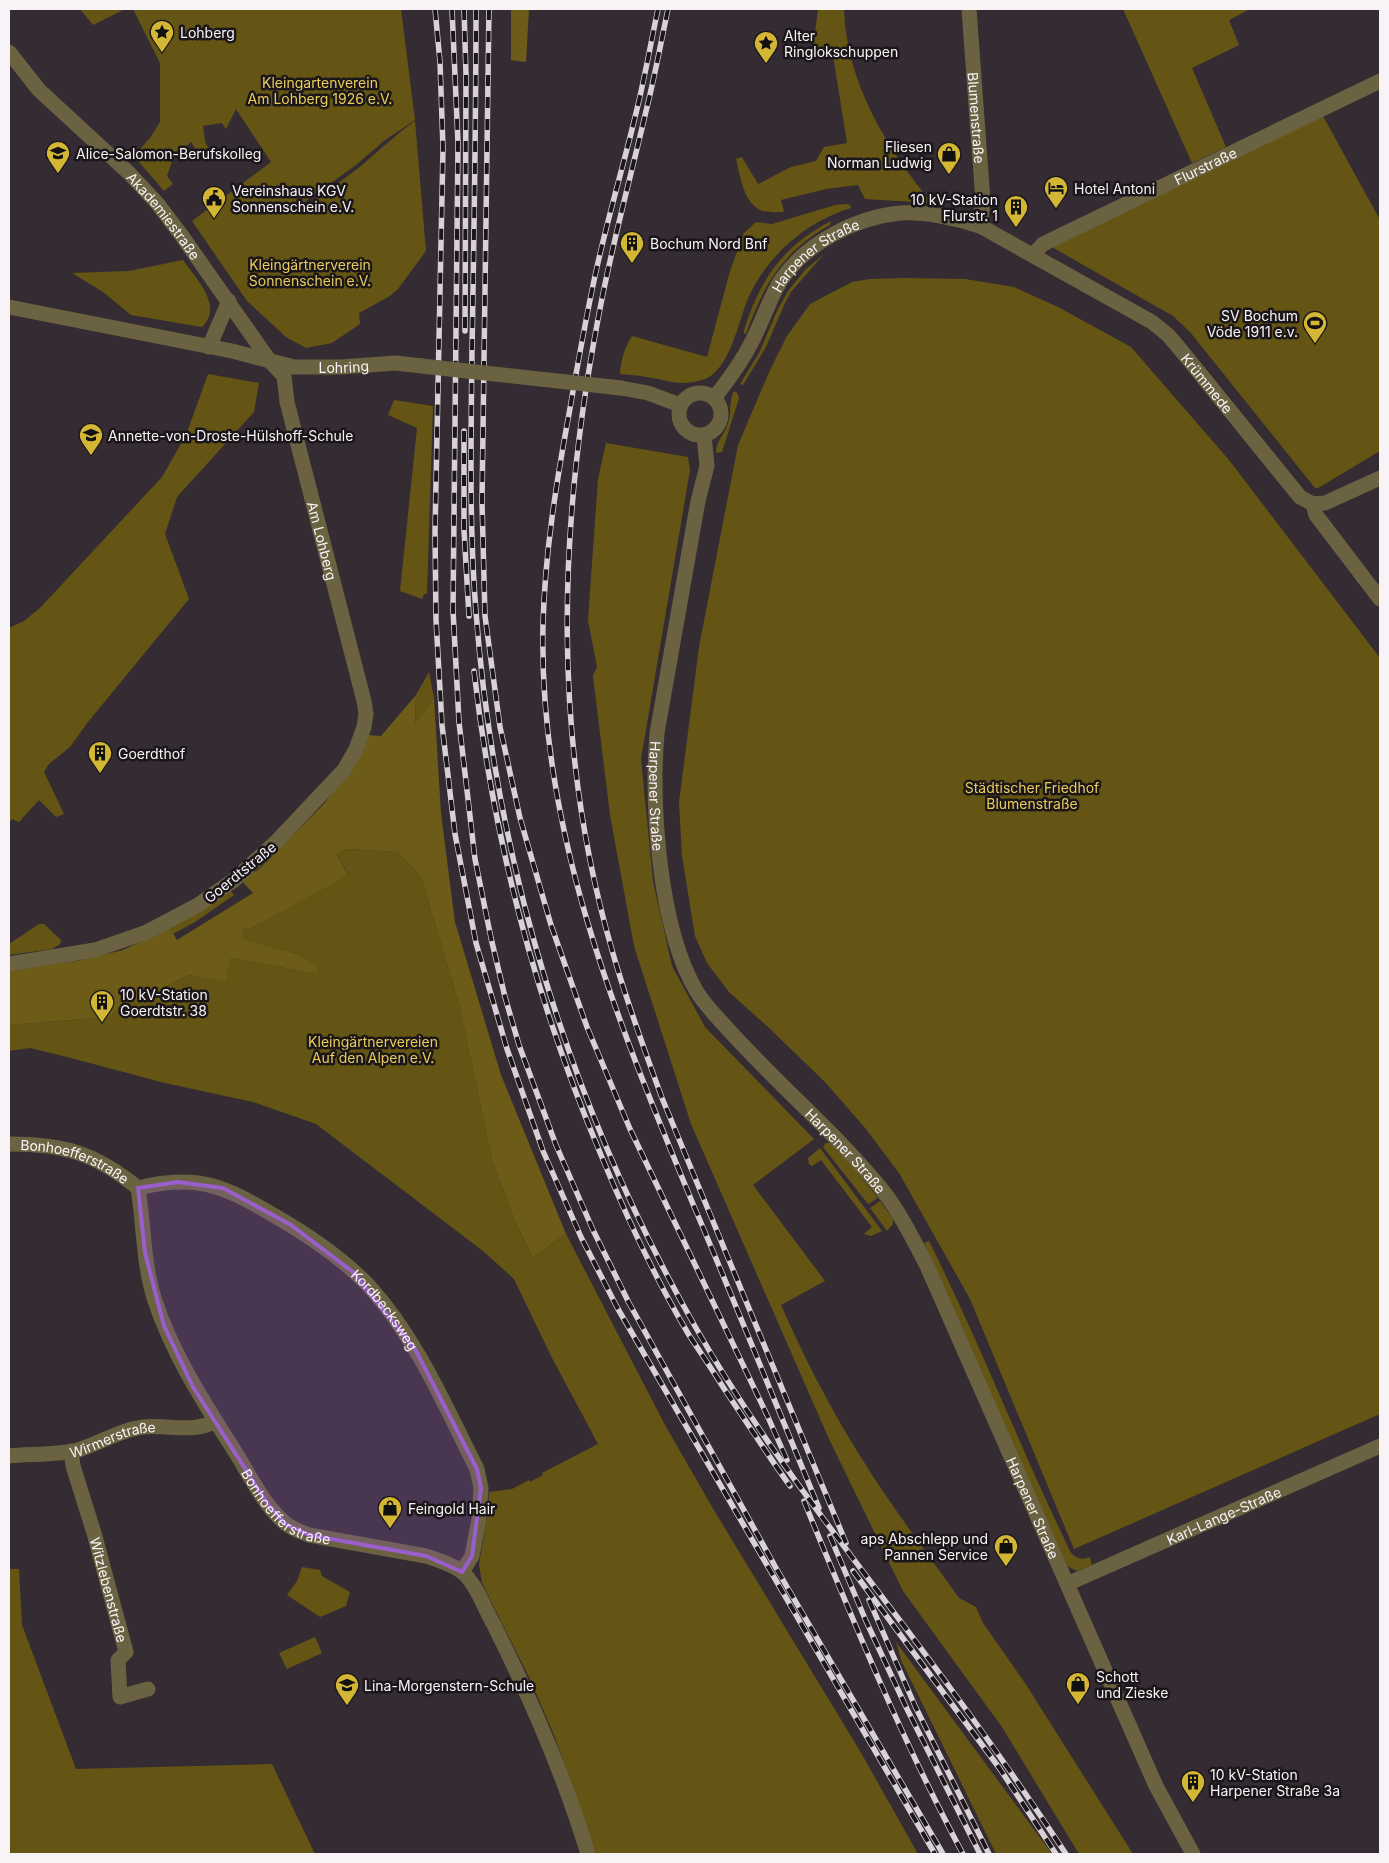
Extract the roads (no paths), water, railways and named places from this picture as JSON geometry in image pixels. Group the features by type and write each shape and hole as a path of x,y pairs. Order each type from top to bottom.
{"street":[{"name":"Blumenstraße","path":"969,9 983,201 980,226"},
{"name":"Akademiestraße","path":"9,52 39,90 130,173 157,204 229,301 269,360"},
{"name":"Flurstraße","path":"1033,255 1043,244 1380,81"},
{"name":"Harpener Straße","path":"714,398 741,362 774,291 792,266 812,248 840,232 882,216 904,213 932,216 980,226"},
{"name":"Krümmede","path":"980,226 1152,322 1168,335 1300,497 1313,504 1316,515 1380,599"},
{"path":"209,347 229,301"},
{"name":"Lohring","path":"9,307 209,347 294,367 341,367 395,363 621,388 648,393 680,405"},
{"name":"Am Lohberg","path":"269,360 284,376 287,402 364,701 366,714 364,727"},
{"path":"698,392 709,394 714,398 718,401 722,412 720,423 713,432 704,435 691,434 683,427 679,416 680,405 688,396 698,392"},
{"name":"Harpener Straße","path":"704,435 707,466 698,501 657,733 654,768 660,850 667,900 678,947 690,978 708,1007 750,1053 866,1171 884,1192 904,1224 927,1266 1156,1786 1193,1854"},
{"path":"1313,504 1333,500 1380,478"},
{"name":"Goerdtstraße","path":"9,964 95,950 147,932 198,905 234,880 278,841 344,770 356,749 364,727"},
{"name":"Bonhoefferstraße","path":"9,1144 43,1146 80,1153 106,1164 138,1188 145,1253 154,1299 175,1351 193,1387 267,1503 285,1524 292,1529 322,1538 426,1556 445,1562 462,1572 480,1599 511,1659 565,1790 588,1854"},
{"name":"Kordbecksweg","path":"138,1188 178,1182 195,1182 223,1188 256,1205 316,1242 369,1286 416,1350 477,1469 481,1488 479,1519 472,1556 462,1572"},
{"name":"Wirmerstraße","path":"9,1456 71,1451 130,1430 144,1427 192,1428 215,1421"},
{"name":"Karl-Lange-Straße","path":"1067,1584 1380,1446"},
{"name":"Witzlebenstraße","path":"71,1451 72,1466 94,1533 126,1652 118,1660 120,1697 148,1689"}],"railway":[{"path":"435,9 440,62 443,148 435,532 436,620 442,725 455,834 476,943 507,1049 543,1151 581,1237 618,1309 935,1854"},
{"path":"452,9 458,143 453,610 459,722 475,859 505,997 519,1045 556,1145 593,1230 629,1303 776,1568 943,1854"},
{"path":"464,9 466,75 465,331"},
{"path":"476,9 471,449 471,515 476,612 486,706 501,799 521,892 546,982 576,1072 612,1159 651,1245 724,1375 754,1422 818,1512 966,1709 1066,1854"},
{"path":"489,9 482,502 485,616 500,727 520,818 551,925 587,1027 630,1129 787,1460"},
{"path":"658,9 637,109 595,276 560,466 552,519 544,597 545,700 554,775 568,849 587,921 610,993 664,1134 819,1508"},
{"path":"668,9 650,95 604,288 585,394 575,473 569,553 567,633 570,712 578,792 592,871 612,950 642,1043 662,1098 846,1543"},
{"path":"464,431 464,530 469,616"},
{"path":"474,671 482,734 505,857 537,978 577,1096 621,1201 664,1291 689,1335 790,1486"},
{"path":"804,1501 899,1724 963,1854"},
{"path":"830,1536 866,1621 907,1709 980,1854"},
{"path":"853,1571 1000,1769 1056,1854"},
{"path":"869,1600 915,1706 989,1854"}],"place":[{"name":"Lohberg","path":"162,53"},
{"name":"Alter Ringlokschuppen","path":"766,64"},
{"name":"Alice-Salomon-Berufskolleg","path":"58,174"},
{"name":"Fliesen Norman Ludwig","path":"949,175"},
{"name":"Hotel Antoni","path":"1056,209"},
{"name":"Vereinshaus KGV Sonnenschein e.V.","path":"214,219"},
{"name":"10 kV-Station Flurstr. 1","path":"1016,228"},
{"name":"Bochum Nord Bnf","path":"632,264"},
{"name":"SV Bochum Vöde 1911 e.v.","path":"1315,344"},
{"name":"Annette-von-Droste-Hülshoff-Schule","path":"91,456"},
{"name":"Goerdthof","path":"100,774"},
{"name":"10 kV-Station Goerdtstr. 38","path":"102,1023"},
{"name":"Feingold Hair","path":"390,1529"},
{"name":"aps Abschlepp und Pannen Service","path":"1006,1567"},
{"name":"Schott und Zieske","path":"1078,1705"},
{"name":"Lina-Morgenstern-Schule","path":"347,1706"},
{"name":"10 kV-Station Harpener Straße 3a","path":"1193,1803"}],"park label":[{"name":"Kleingartenverein Am Lohberg 1926 e.V.","path":"320,90"},
{"name":"Kleingärtnerverein Sonnenschein e.V.","path":"310,272"},
{"name":"Städtischer Friedhof Blumenstraße","path":"1032,796"},
{"name":"Kleingärtnervereien Auf den Alpen e.V.","path":"373,1050"}]}
